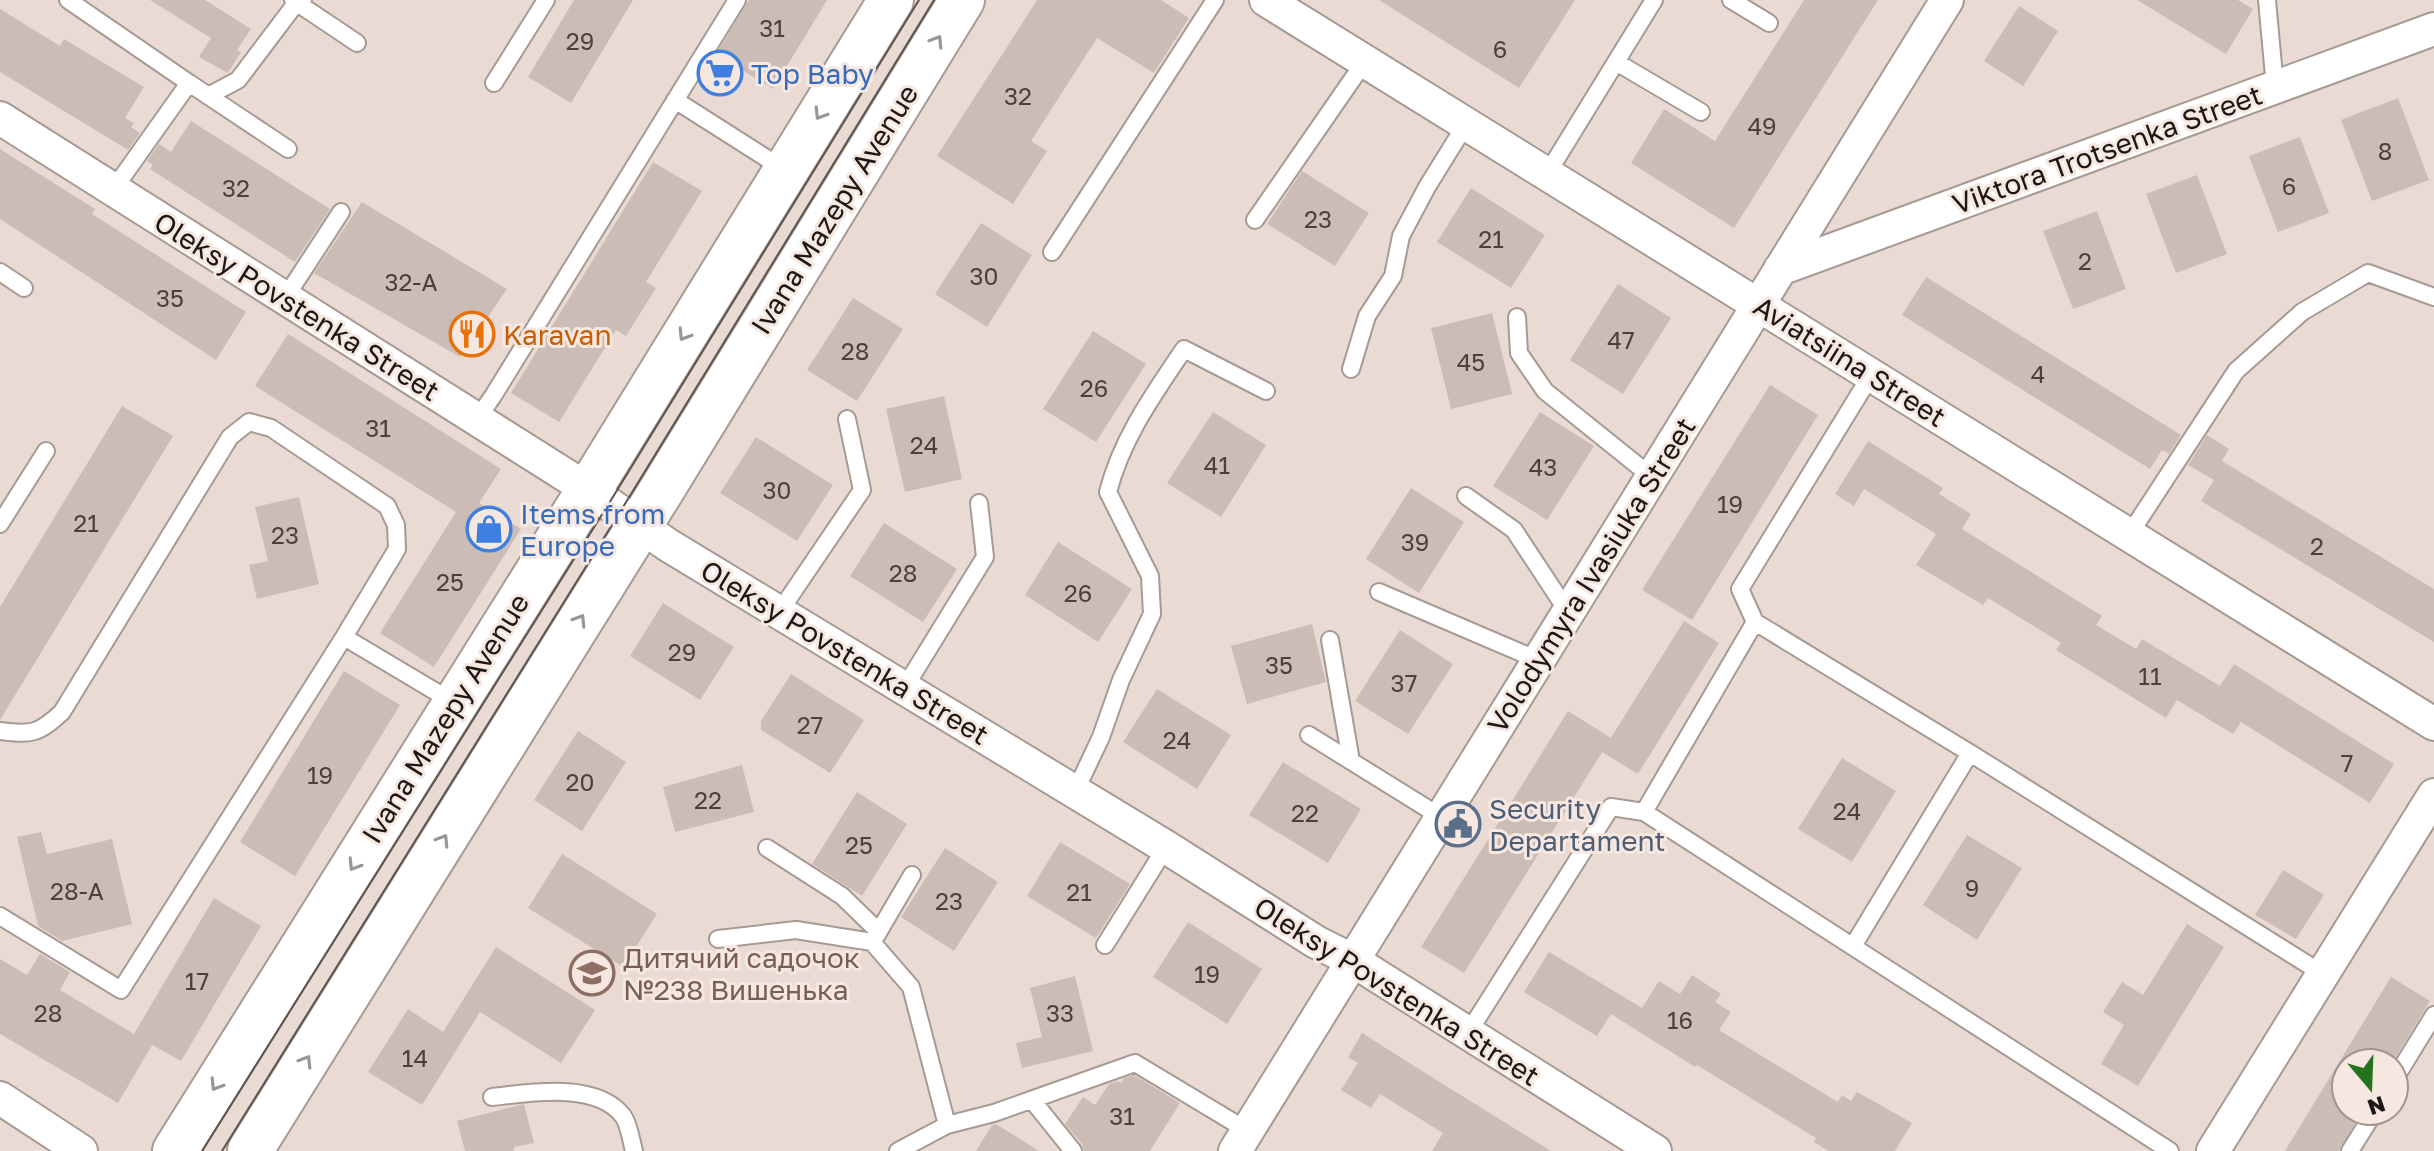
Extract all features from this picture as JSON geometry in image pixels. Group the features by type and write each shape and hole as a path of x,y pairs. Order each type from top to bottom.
{"highway":[{"name":"Ivana Mazepy Avenue","path":"175,1151 891,0"},
{"name":"Ivana Mazepy Avenue","path":"250,1151 962,0"}],"street":[{"name":"Aviatsiina Street","path":"1266,0 2434,724"},
{"name":"Volodymyra Ivasiuka Street","path":"1242,1141 1947,0"},
{"name":"Viktora Trotsenka Street","path":"1780,269 2434,29"},
{"name":"Oleksy Povstenka Street","path":"0,118 589,490 668,545 905,687 1316,942 1352,960 1655,1151"},
{"path":"2213,1151 2434,795"},
{"path":"0,1098 81,1151"}],"lane":[{"path":"68,0 288,149"},
{"path":"494,83 546,0"},
{"path":"477,419 737,0"},
{"path":"1052,252 1215,0"},
{"path":"1547,174 1654,0"},
{"path":"1731,0 1769,23"},
{"path":"2267,0 2275,87"},
{"path":"208,96 238,80 298,1 357,43"},
{"path":"1255,220 1365,61"},
{"path":"1616,62 1701,112"},
{"path":"113,190 189,83"},
{"path":"675,100 785,171"},
{"path":"1351,369 1367,316 1393,276 1401,236 1466,124"},
{"path":"285,298 341,212"},
{"path":"0,272 24,288"},
{"path":"2129,535 2236,371 2302,312 2368,273 2434,297"},
{"path":"1517,317 1519,353 1545,391 1652,477"},
{"path":"1075,792 1152,614 1150,576 1108,492 1116,461 1143,411 1184,349 1266,391"},
{"path":"1871,375 1740,589 1755,622 2323,974"},
{"path":"780,611 862,490 847,419"},
{"path":"0,731 25,734 45,729 62,712 230,437 249,422 271,428 387,506 396,525 397,549 121,990 0,916"},
{"path":"0,524 46,451"},
{"path":"1466,496 1514,530 1568,612"},
{"path":"905,687 985,557 979,503"},
{"path":"1379,592 1538,660"},
{"path":"1644,812 1755,622"},
{"path":"344,637 454,703"},
{"path":"1330,640 1351,761"},
{"path":"1309,735 1441,817"},
{"path":"1853,946 1970,753"},
{"path":"1468,1033 1611,807 1644,812 2170,1151"},
{"path":"1105,945 1166,847"},
{"path":"767,848 842,896 911,987 947,1125"},
{"path":"875,937 912,875"},
{"path":"718,939 796,930 875,937"},
{"path":"2410,1054 2434,1015"},
{"path":"906,1149 947,1125 1032,1100 1135,1063 1242,1141"},
{"path":"492,1097 545,1091 584,1094 610,1103 624,1117 634,1151"},
{"path":"1032,1100 1073,1151"},
{"path":"2350,1151 2365,1127"}],"building":[{"path":"150,0 205,0 251,29 237,50 241,52 228,73 199,57 211,38"},
{"path":"574,0 633,0 571,103 528,77"},
{"path":"749,0 827,0 773,89 716,54"},
{"path":"1037,0 1161,0 1189,18 1154,73 1097,38 1031,141 1047,151 1013,204 937,156"},
{"path":"1379,0 1575,0 1519,88"},
{"path":"1804,0 1878,0 1734,228 1631,163 1664,109 1715,141"},
{"path":"2137,0 2238,0 2253,9 2226,54"},
{"path":"2019,6 2058,31 2023,86 1984,61"},
{"path":"0,9 60,46 64,39 144,87 125,118 134,123 131,127 140,133 128,150 0,72"},
{"path":"2398,98 2429,180 2372,201 2341,120"},
{"path":"191,121 330,209 295,262 150,169 153,165 147,161 159,144 171,152"},
{"path":"2300,137 2329,213 2278,232 2249,156"},
{"path":"0,149 95,209 92,214 246,312 216,360 0,219"},
{"path":"653,162 702,191 646,282 656,288 626,336 616,330 559,422 511,393"},
{"path":"1302,171 1369,213 1335,266 1267,224"},
{"path":"2197,175 2227,254 2176,273 2146,194"},
{"path":"1471,188 1545,235 1511,288 1437,242"},
{"path":"362,202 507,289 460,357 314,273"},
{"path":"2097,211 2126,289 2073,309 2043,231"},
{"path":"981,223 1032,255 987,327 935,294"},
{"path":"1926,277 2181,435 2169,454 2162,450 2150,469 1902,315"},
{"path":"1618,284 1671,318 1623,394 1570,360"},
{"path":"853,298 903,329 857,401 807,370"},
{"path":"1492,313 1512,394 1451,409 1431,328"},
{"path":"1093,331 1146,364 1096,442 1043,409"},
{"path":"288,334 501,469 479,503 521,529 434,667 380,633 456,512 255,386"},
{"path":"1770,385 1818,415 1692,620 1642,590"},
{"path":"944,396 962,479 905,492 886,409"},
{"path":"122,406 173,436 0,720 0,607"},
{"path":"1213,412 1266,445 1221,517 1167,483"},
{"path":"1540,412 1594,446 1547,520 1493,486"},
{"path":"2207,435 2229,449 2222,461 2434,589 2434,642 2201,501 2214,480 2188,465"},
{"path":"756,437 833,485 797,541 720,493"},
{"path":"1868,441 1943,488 1939,494 1971,514 1962,529 2102,616 2096,625 2136,649 2142,639 2220,686 2234,664 2394,764 2370,803 2241,722 2233,734 2177,700 2166,718 2056,650 2061,643 1988,598 1983,605 1916,565 1936,534 1864,489 1854,506 1835,494"},
{"path":"1411,488 1464,522 1419,593 1366,559"},
{"path":"299,497 319,584 257,599 249,565 268,561 255,507"},
{"path":"884,523 957,569 923,622 850,576"},
{"path":"1058,542 1132,589 1098,642 1025,595"},
{"path":"663,603 734,647 700,700 630,656"},
{"path":"1684,621 1719,643 1638,774 1602,752"},
{"path":"1312,624 1326,682 1247,704 1231,646"},
{"path":"1400,630 1453,664 1408,734 1355,701"},
{"path":"344,671 400,705 295,876 240,842"},
{"path":"791,674 864,720 830,773 761,730 761,721"},
{"path":"1157,689 1231,735 1197,789 1123,742"},
{"path":"1568,711 1611,738 1464,973 1421,947"},
{"path":"578,731 626,762 582,831 534,800"},
{"path":"1842,758 1896,791 1852,862 1798,829"},
{"path":"1283,762 1361,809 1328,863 1249,815"},
{"path":"742,765 754,812 675,832 663,787"},
{"path":"857,792 907,824 862,896 812,864"},
{"path":"41,832 47,854 112,839 132,924 62,941 38,926 17,837"},
{"path":"1967,835 2022,868 1977,940 1923,905"},
{"path":"1060,842 1130,884 1096,938 1027,896"},
{"path":"945,848 998,882 954,951 901,917"},
{"path":"562,854 657,914 623,967 528,908"},
{"path":"2283,870 2324,895 2296,939 2255,915"},
{"path":"214,898 261,926 181,1061 152,1045 118,1103 0,1034 0,959 27,975 40,954 70,972 60,990 134,1034"},
{"path":"1188,922 1262,969 1227,1024 1153,977"},
{"path":"2187,924 2224,947 2138,1086 2101,1064 2124,1025 2103,1012 2122,982 2143,995"},
{"path":"496,947 595,1010 561,1063 480,1012 422,1105 368,1072 408,1009 443,1032"},
{"path":"1549,952 1642,1008 1659,981 1680,994 1692,975 1721,994 1715,1002 1731,1012 1719,1030 1838,1102 1842,1095 1851,1101 1857,1092 1912,1123 1895,1151 1828,1151 1814,1142 1816,1138 1611,1014 1597,1036 1524,992"},
{"path":"1075,976 1093,1051 1022,1068 1016,1043 1042,1037 1030,988"},
{"path":"2391,977 2430,1001 2402,1047 2348,1047"},
{"path":"1362,1033 1551,1151 1432,1151 1443,1133 1380,1094 1371,1108 1341,1090 1358,1063 1348,1057"},
{"path":"1134,1075 1180,1103 1150,1151 1084,1151 1065,1124 1083,1097 1095,1105 1109,1084 1121,1083 1124,1078"},
{"path":"2330,1077 2330,1127 2353,1127 2339,1151 2285,1151"},
{"path":"524,1104 534,1143 514,1147 514,1151 465,1151 457,1121"},
{"path":"996,1124 1039,1151 976,1151 992,1125"}],"tram line":[{"path":"202,1151 608,505 919,0"},
{"path":"222,1151 934,0"}],"place":[{"name":"Top Baby","path":"720,73"},
{"name":"Karavan","path":"472,334"},
{"name":"Items from Europe","path":"489,529"},
{"name":"Security Departament","path":"1458,824"},
{"name":"Дитячий садочок №238 Вишенька","path":"592,973"}]}
